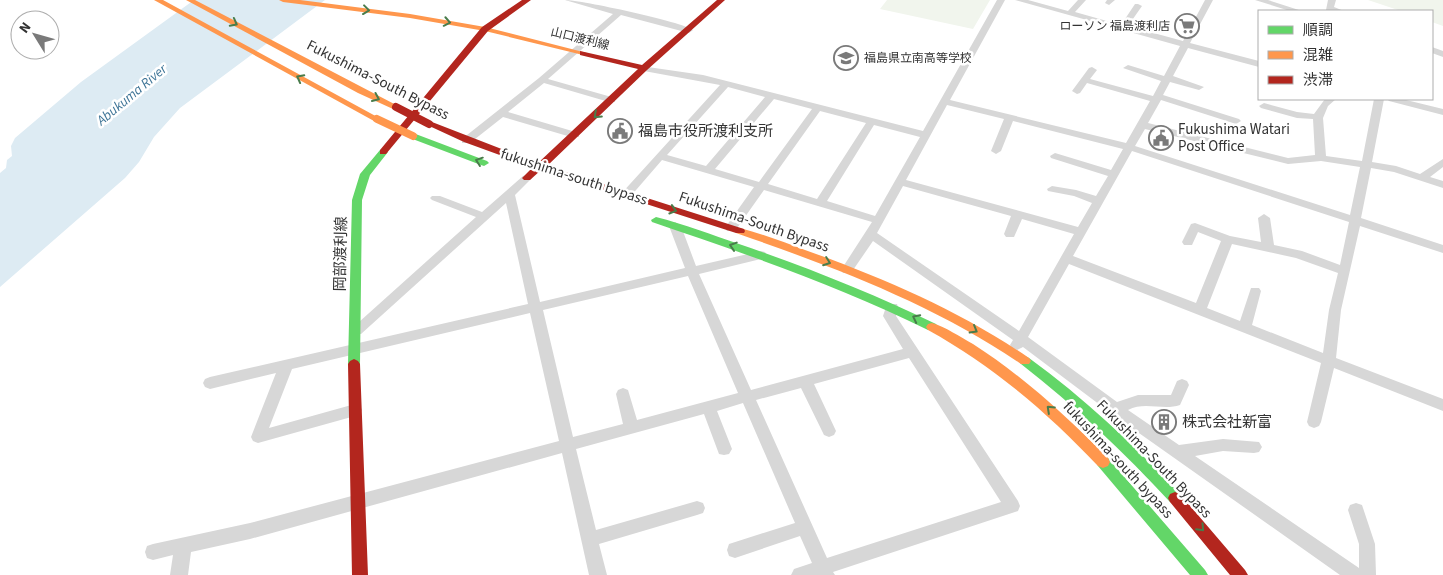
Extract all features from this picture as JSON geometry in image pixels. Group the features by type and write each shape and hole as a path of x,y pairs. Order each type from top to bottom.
{"main road":[{"name":"Fukushima-South Bypass","path":"190,0 357,88 466,140 626,195 731,228 848,270 931,306 1013,352 1112,432 1210,538 1240,575"},
{"name":"山口渡利線","path":"282,0 410,16 485,29 644,68"},
{"name":"岡部渡利線","path":"360,575 355,410 354,350 356,331 354,261 356,213 360,182 485,29 527,0"},
{"path":"527,178 575,135 644,68 721,0"},
{"name":"fukushima-south bypass","path":"161,2 378,119 449,151 492,166"},
{"name":"fukushima-south bypass","path":"647,217 812,273 892,307 980,352 1048,407 1116,477 1200,575"}],"street":[{"path":"569,0 587,2 689,30"},
{"path":"848,270 871,234 877,220 945,102 1000,0"},
{"path":"1019,0 1258,64"},
{"path":"1070,13 1082,0"},
{"path":"1013,352 1142,125 1209,0"},
{"path":"1259,0 1278,8 1291,10"},
{"path":"1332,0 1329,8 1336,10"},
{"path":"1123,27 1138,6"},
{"path":"466,140 542,80 620,12"},
{"path":"644,68 703,78 925,135"},
{"path":"1128,68 1199,87"},
{"path":"1076,91 1092,70"},
{"path":"542,80 612,100"},
{"path":"1085,80 1236,121"},
{"path":"626,195 726,84"},
{"path":"708,170 770,96"},
{"path":"1321,158 1318,117 1323,104 1329,100"},
{"path":"1314,422 1329,359 1335,310 1345,270 1379,100"},
{"path":"1397,100 1443,112"},
{"path":"945,102 1129,147 1443,248"},
{"path":"1264,106 1297,115 1318,117"},
{"path":"731,228 817,108"},
{"path":"501,113 575,135"},
{"path":"996,151 1009,118"},
{"path":"820,203 871,122"},
{"path":"1142,125 1288,161 1321,158 1396,169 1443,185"},
{"path":"660,156 877,220"},
{"path":"1055,156 1114,174"},
{"path":"1421,178 1443,162"},
{"path":"356,331 527,178"},
{"path":"900,182 1082,232"},
{"path":"1052,189 1076,193 1099,201"},
{"path":"509,194 598,575"},
{"path":"436,198 483,216"},
{"path":"1010,234 1018,214"},
{"path":"1264,218 1268,247"},
{"path":"675,226 692,272 749,396 804,527 825,571"},
{"path":"1188,242 1195,227 1228,239 1298,254 1345,270"},
{"path":"871,234 1021,339 1176,452 1354,575"},
{"path":"1199,311 1228,239"},
{"path":"210,383 761,255"},
{"path":"1066,258 1443,405"},
{"path":"1245,327 1255,291"},
{"path":"800,575 825,571 1012,506 889,316 892,307"},
{"path":"153,552 250,531 566,444 912,352"},
{"path":"286,366 258,437 355,410"},
{"path":"805,381 829,431"},
{"path":"1117,410 1127,402 1141,399 1175,401 1182,385"},
{"path":"623,394 631,427"},
{"path":"708,407 724,449"},
{"path":"1176,452 1223,445 1254,447"},
{"path":"590,539 697,508"},
{"path":"1356,510 1367,544 1367,575"},
{"path":"735,550 804,527"},
{"path":"179,575 183,546"}],"shaded area":[{"path":"887,0 990,0 973,29 880,9"},
{"path":"1368,0 1443,0 1443,26 1433,22 1433,10 1398,10"}],"water":[{"name":"Abukuma River","path":"194,0 325,0 180,108 154,137 139,162 125,178 0,287 0,173 6,168 7,160 12,156 11,146 15,138 81,82"}],"traffic: fast":[{"path":"413,136 484,163"},
{"path":"354,364 357,200 365,174 383,152"},
{"path":"656,220 831,282 932,327"},
{"path":"1025,361 1065,392 1103,426 1175,498"},
{"path":"1103,462 1200,575"}],"traffic: slow":[{"path":"158,0 377,119"},
{"path":"190,0 361,91 396,107"},
{"path":"283,0 410,16 485,29 583,53"},
{"path":"377,119 413,136"},
{"path":"740,231 851,271 925,302 994,340 1025,361"},
{"path":"932,327 980,355 1024,387 1103,462"}],"traffic: jam":[{"path":"383,152 485,29 527,0"},
{"path":"527,178 575,135 644,68 721,0"},
{"path":"583,53 644,68"},
{"path":"396,107 429,124"},
{"path":"429,124 544,168 740,231"},
{"path":"354,364 360,575"},
{"path":"1175,498 1240,575"}],"place":[{"name":"ローソン 福島渡利店","path":"1187,26"},
{"name":"福島県立南高等学校","path":"846,58"},
{"name":"福島市役所渡利支所","path":"620,131"},
{"name":"Fukushima Watari Post Office","path":"1161,138"},
{"name":"株式会社新富","path":"1164,422"}]}
